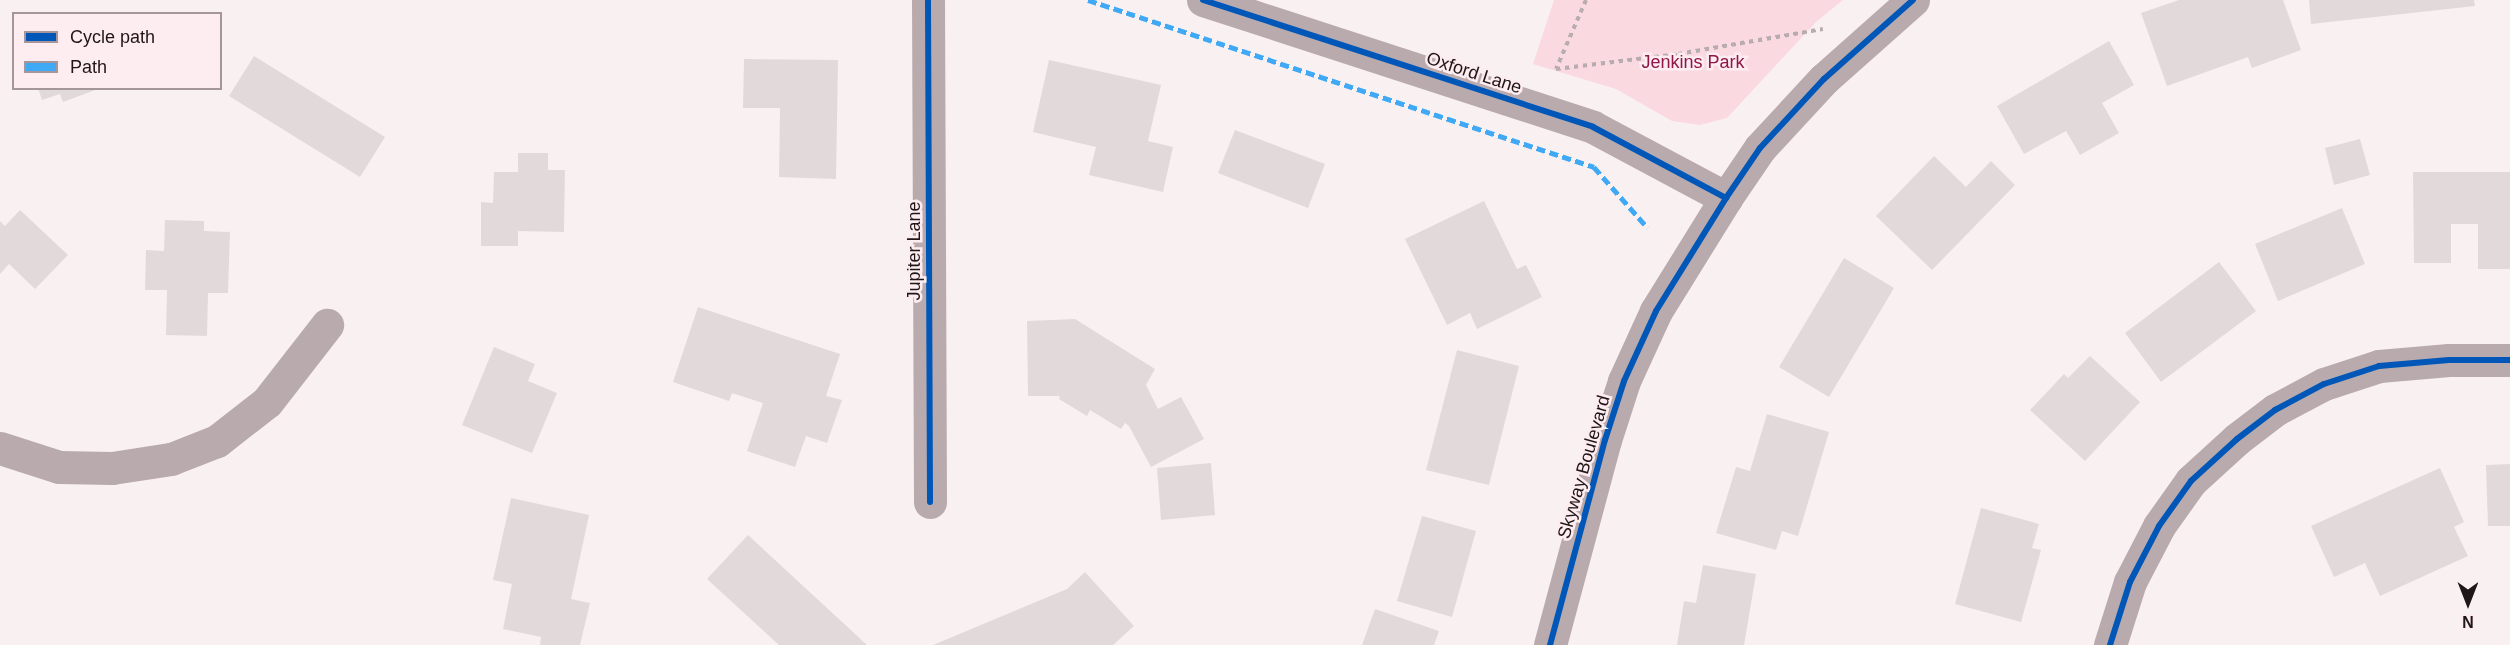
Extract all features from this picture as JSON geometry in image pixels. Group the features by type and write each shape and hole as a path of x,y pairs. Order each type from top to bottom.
{"street":[{"name":"Jupiter Lane","path":"928,0 930,502"},
{"name":"Oxford Lane","path":"1203,0 1593,127 1726,198"},
{"name":"Skyway Boulevard","path":"1550,645 1605,440 1624,381 1656,311 1760,148 1824,79 1913,0"},
{"path":"0,448 59,467 112,468 171,459 217,441 267,402 327,325"},
{"path":"2110,645 2130,582 2159,526 2192,482 2237,439 2275,410 2324,384 2379,366 2449,360 2510,360"}],"path":[{"path":"1586,0 1556,69 1678,54 1829,28"}],"green space":[{"name":"Jenkins Park","path":"1554,0 1843,0 1816,22 1727,118 1700,125 1672,121 1616,89 1533,64"}],"building":[{"path":"2179,0 2283,0 2301,50 2252,68 2248,57 2167,86 2141,13"},
{"path":"2309,0 2474,0 2475,6 2311,24"},
{"path":"2109,41 2134,85 2102,103 2119,133 2080,155 2066,131 2024,154 1997,106"},
{"path":"254,56 385,137 360,177 229,96"},
{"path":"744,59 838,60 836,179 779,177 780,108 743,108"},
{"path":"1049,60 1161,85 1148,141 1173,147 1163,192 1089,175 1096,147 1033,132"},
{"path":"39,90 95,90 63,102 60,94 42,100"},
{"path":"1235,130 1325,164 1308,208 1218,173"},
{"path":"2360,139 2370,175 2334,185 2325,148"},
{"path":"518,153 548,153 548,170 565,170 564,232 518,231 518,246 481,246 481,202 493,203 494,172 518,172"},
{"path":"1934,156 1966,187 1991,161 2015,185 1932,270 1876,216"},
{"path":"2413,172 2510,172 2510,269 2478,269 2478,224 2451,224 2451,263 2414,263"},
{"path":"1484,201 1517,269 1526,265 1542,297 1477,329 1470,313 1447,325 1405,239"},
{"path":"2342,208 2365,264 2278,301 2255,244"},
{"path":"20,210 68,255 35,289 9,264 0,274 0,221 5,226"},
{"path":"165,220 204,221 204,231 230,232 228,293 208,293 207,336 166,335 167,290 145,290 146,250 164,251"},
{"path":"1844,258 1894,288 1829,397 1779,367"},
{"path":"2219,262 2256,311 2161,382 2125,333"},
{"path":"698,307 840,354 826,396 842,400 827,443 806,436 795,467 747,451 763,403 732,393 729,401 673,382"},
{"path":"1075,319 1155,369 1146,385 1158,409 1181,397 1204,439 1151,467 1129,426 1125,423 1121,429 1090,410 1087,416 1059,399 1060,396 1028,396 1027,321"},
{"path":"494,347 535,364 528,381 557,393 532,453 462,425"},
{"path":"1457,350 1519,366 1489,485 1426,470"},
{"path":"2090,356 2140,402 2085,461 2030,410 2064,374 2068,378"},
{"path":"1767,414 1829,432 1798,536 1782,531 1776,550 1716,533 1736,467 1750,471"},
{"path":"1211,463 1215,515 1161,520 1157,468"},
{"path":"2510,464 2510,526 2488,526 2486,465"},
{"path":"2440,468 2464,522 2454,527 2468,556 2380,596 2365,563 2334,577 2311,526"},
{"path":"511,498 589,515 571,599 590,603 580,645 540,645 541,637 503,629 512,584 493,580"},
{"path":"1981,508 2039,524 2032,548 2041,550 2021,622 1955,604"},
{"path":"1422,516 1476,531 1452,617 1397,601"},
{"path":"748,535 867,645 779,645 707,579"},
{"path":"1703,565 1756,574 1744,645 1677,645 1684,601 1696,603"},
{"path":"1085,572 1134,626 1113,645 933,645 1067,589"},
{"path":"1375,609 1439,631 1434,645 1362,645"}],"marked path":[{"path":"1088,0 1594,167 1648,228"}],"cycle path":[{"path":"928,0 930,502"},
{"path":"1203,0 1593,127 1726,198"},
{"path":"1550,645 1605,440 1624,381 1656,311 1760,148 1824,79 1913,0"},
{"path":"2110,645 2130,582 2159,526 2191,481 2237,439 2275,410 2324,384 2379,366 2449,360 2510,360"}]}
